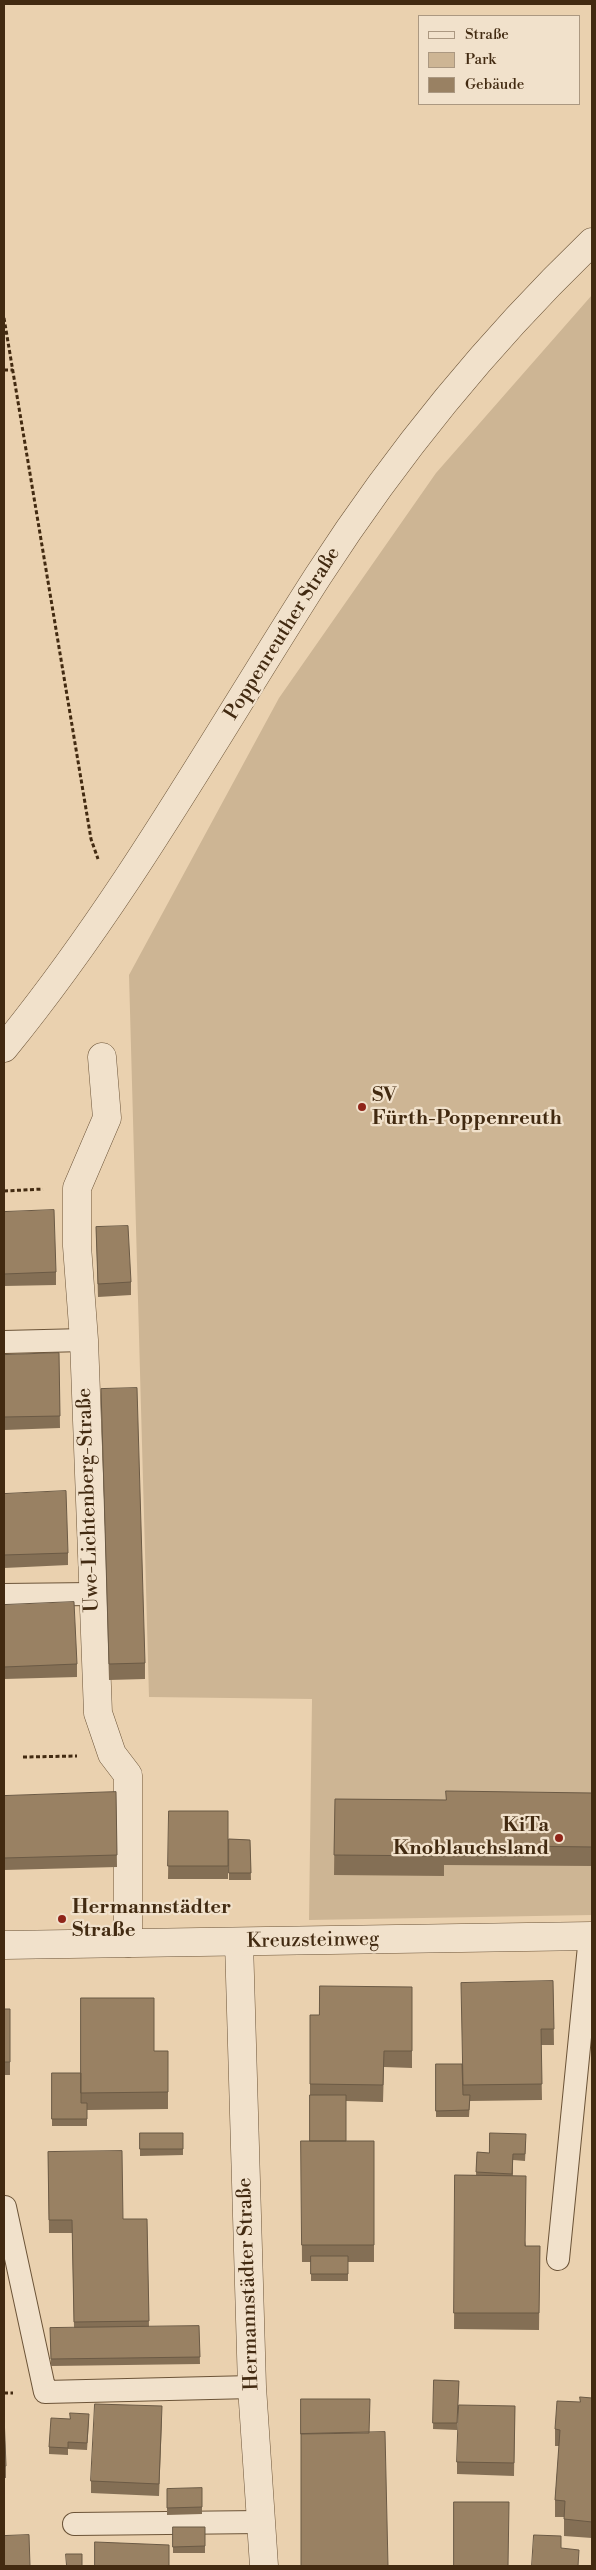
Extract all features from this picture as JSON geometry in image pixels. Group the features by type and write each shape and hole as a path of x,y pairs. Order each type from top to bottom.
{"street":[{"name":"Poppenreuther Straße","path":"4,1048 68,968 117,897 319,575 373,496 466,374 536,298 592,242"},
{"name":"Uwe-Lichtenberg-Straße","path":"102,1057 107,1118 77,1188 77,1246 84,1340 92,1594 98,1713 112,1754 128,1775 128,1943"},
{"name":"Kreuzsteinweg","path":"4,1945 591,1936"},
{"name":"Hermannstädter Straße","path":"240,1942 252,2387 264,2566"}],"lane":[{"path":"4,1342 84,1340"},
{"path":"4,1595 92,1594"},
{"path":"558,2259 591,1936"},
{"path":"5,2207 45,2392 252,2387"},
{"path":"74,2524 261,2522"}],"path":[{"path":"4,318 91,839 104,874 117,897"},
{"path":"4,370 13,370"},
{"path":"4,1191 77,1188"},
{"path":"23,1757 112,1754"}],"green space":[{"name":"SV Fürth-Poppenreuth","path":"592,295 592,1915 309,1920 312,1699 149,1697 129,975 279,698 436,473"}],"building":[{"path":"54,1210 56,1272 4,1274 4,1212"},
{"path":"128,1226 131,1282 98,1284 96,1227"},
{"path":"59,1353 60,1416 4,1417 4,1355"},
{"path":"137,1388 145,1663 109,1664 101,1389"},
{"path":"66,1491 68,1553 4,1555 4,1494"},
{"path":"74,1602 77,1664 4,1667 4,1605"},
{"path":"446,1791 592,1793 592,1847 444,1845 444,1856 334,1855 335,1799 446,1800"},
{"path":"116,1792 117,1855 4,1858 4,1796"},
{"path":"169,1811 228,1811 228,1866 168,1866"},
{"path":"229,1839 250,1840 251,1873 229,1873"},
{"path":"553,1981 554,2029 541,2029 542,2084 463,2085 461,1983"},
{"path":"320,1986 412,1987 412,2051 384,2051 383,2085 310,2084 310,2015 319,2015"},
{"path":"81,1998 154,1998 154,2051 168,2051 168,2092 81,2093"},
{"path":"4,2009 10,2009 10,2062 4,2062"},
{"path":"436,2064 462,2064 463,2095 470,2095 469,2110 436,2111"},
{"path":"52,2073 81,2073 81,2103 87,2103 87,2119 52,2119"},
{"path":"310,2095 346,2095 346,2141 310,2141"},
{"path":"140,2133 183,2133 183,2149 140,2149"},
{"path":"490,2133 526,2134 525,2154 513,2154 512,2174 476,2172 477,2152 489,2153"},
{"path":"301,2141 374,2141 374,2245 302,2245"},
{"path":"122,2151 123,2219 147,2219 149,2321 74,2322 72,2220 49,2220 48,2152"},
{"path":"455,2175 526,2176 525,2246 540,2246 539,2313 454,2313"},
{"path":"311,2256 348,2256 348,2274 311,2274"},
{"path":"199,2326 200,2357 51,2359 50,2328"},
{"path":"434,2380 459,2381 457,2423 433,2423"},
{"path":"580,2397 592,2398 592,2522 564,2519 565,2501 555,2500 560,2430 555,2429 557,2401 580,2402"},
{"path":"301,2399 370,2399 369,2433 301,2434"},
{"path":"95,2404 162,2406 159,2484 91,2481"},
{"path":"459,2405 515,2406 514,2463 457,2462"},
{"path":"70,2413 89,2414 87,2443 68,2442 68,2448 49,2447 51,2418 70,2419"},
{"path":"4,2415 6,2466 4,2466"},
{"path":"385,2432 388,2566 301,2566 301,2434"},
{"path":"202,2488 202,2507 167,2508 167,2489"},
{"path":"454,2502 509,2502 508,2566 454,2566"},
{"path":"173,2527 205,2527 205,2546 173,2547"},
{"path":"29,2535 30,2566 4,2566 4,2536"},
{"path":"534,2535 561,2536 561,2548 579,2550 578,2566 532,2566"},
{"path":"95,2542 169,2545 169,2566 95,2566"},
{"path":"66,2554 82,2554 82,2566 67,2566"}],"place":[{"name":"SV Fürth-Poppenreuth","path":"362,1107"},
{"name":"KiTa Knoblauchsland","path":"559,1838"},
{"name":"Hermannstädter Straße","path":"62,1919"}]}
